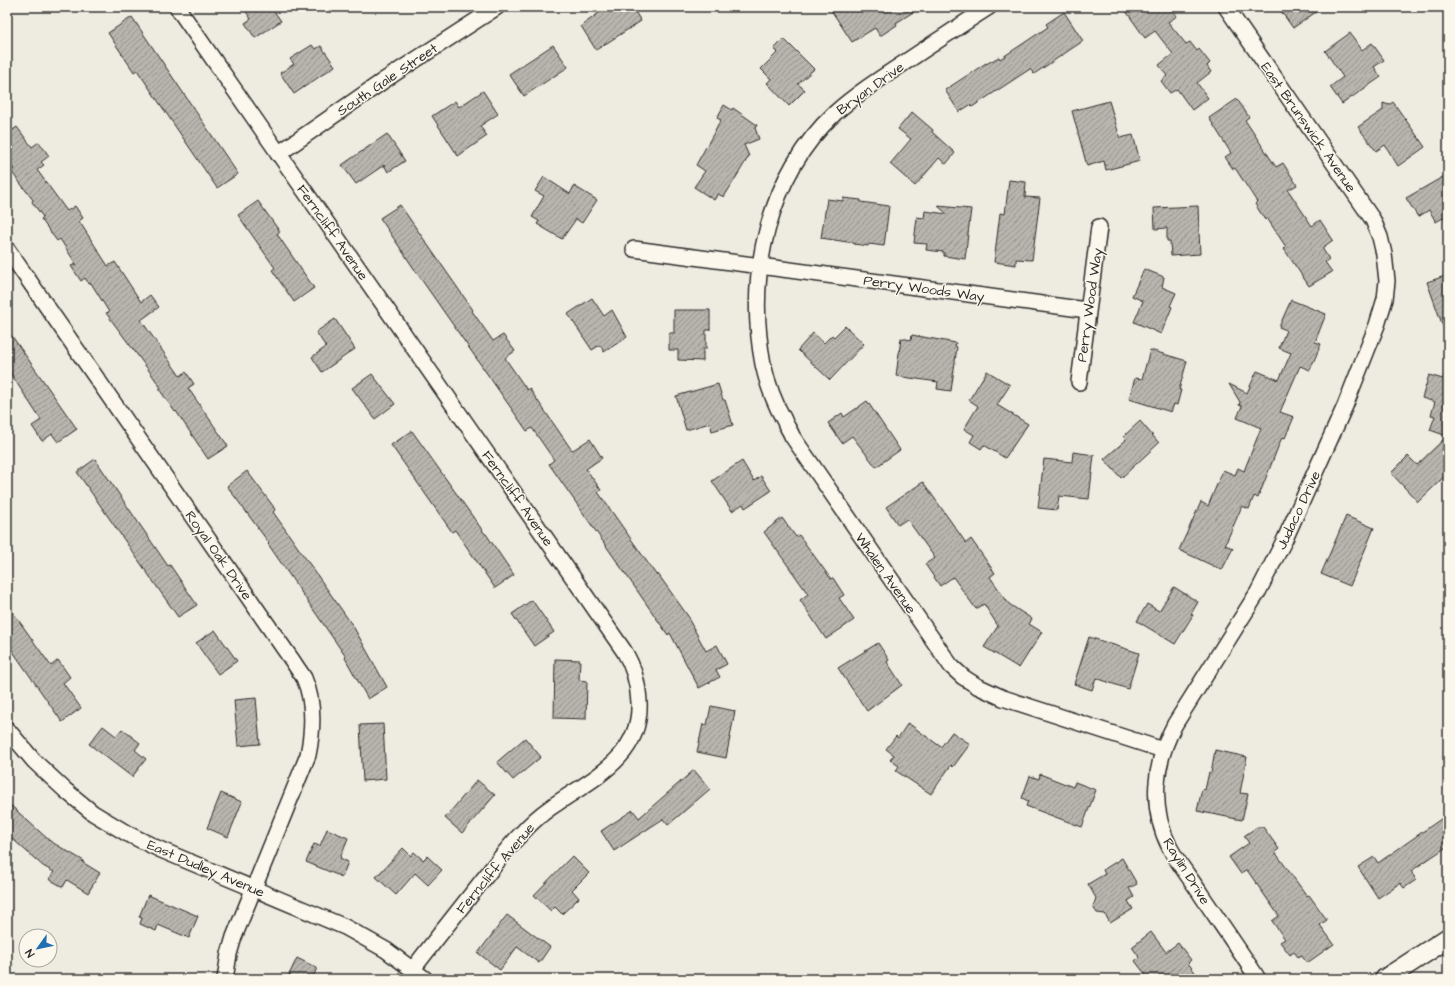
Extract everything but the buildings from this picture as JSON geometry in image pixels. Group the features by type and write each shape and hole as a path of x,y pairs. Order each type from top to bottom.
{"street":[{"name":"Ferncliff Avenue","path":"177,7 624,651 632,666 638,683 638,718 629,742 619,758 607,769 549,808 521,834 412,969"},
{"name":"South Gale Street","path":"278,154 386,79 498,7"},
{"name":"Bryan Drive","path":"761,266 766,232 773,208 800,154 819,130 853,97 989,7"},
{"name":"East Brunswick Avenue","path":"1226,7 1370,216 1380,237 1384,251"},
{"name":"Perry Wood Way","path":"1079,382 1087,310 1099,228"},
{"name":"Perry Woods Way","path":"634,249 1087,310"},
{"name":"Judaco Drive","path":"1163,750 1175,724 1258,592 1285,539 1345,406 1385,299 1387,281 1384,251"},
{"name":"Royal Oak Drive","path":"10,258 294,662 306,685 311,702 313,729 308,755 230,948 225,979"},
{"name":"Whalen Avenue","path":"761,266 757,301 760,345 773,396 784,421 801,451 946,661 969,681 984,690 1003,698 1163,750"},
{"name":"East Dudley Avenue","path":"7,729 34,761 65,790 92,812 128,834 158,849 345,926 386,950 425,979"},
{"name":"Raylin Drive","path":"1163,750 1156,779 1156,802 1160,823 1170,848 1258,979"},
{"path":"1385,979 1448,938"}]}
